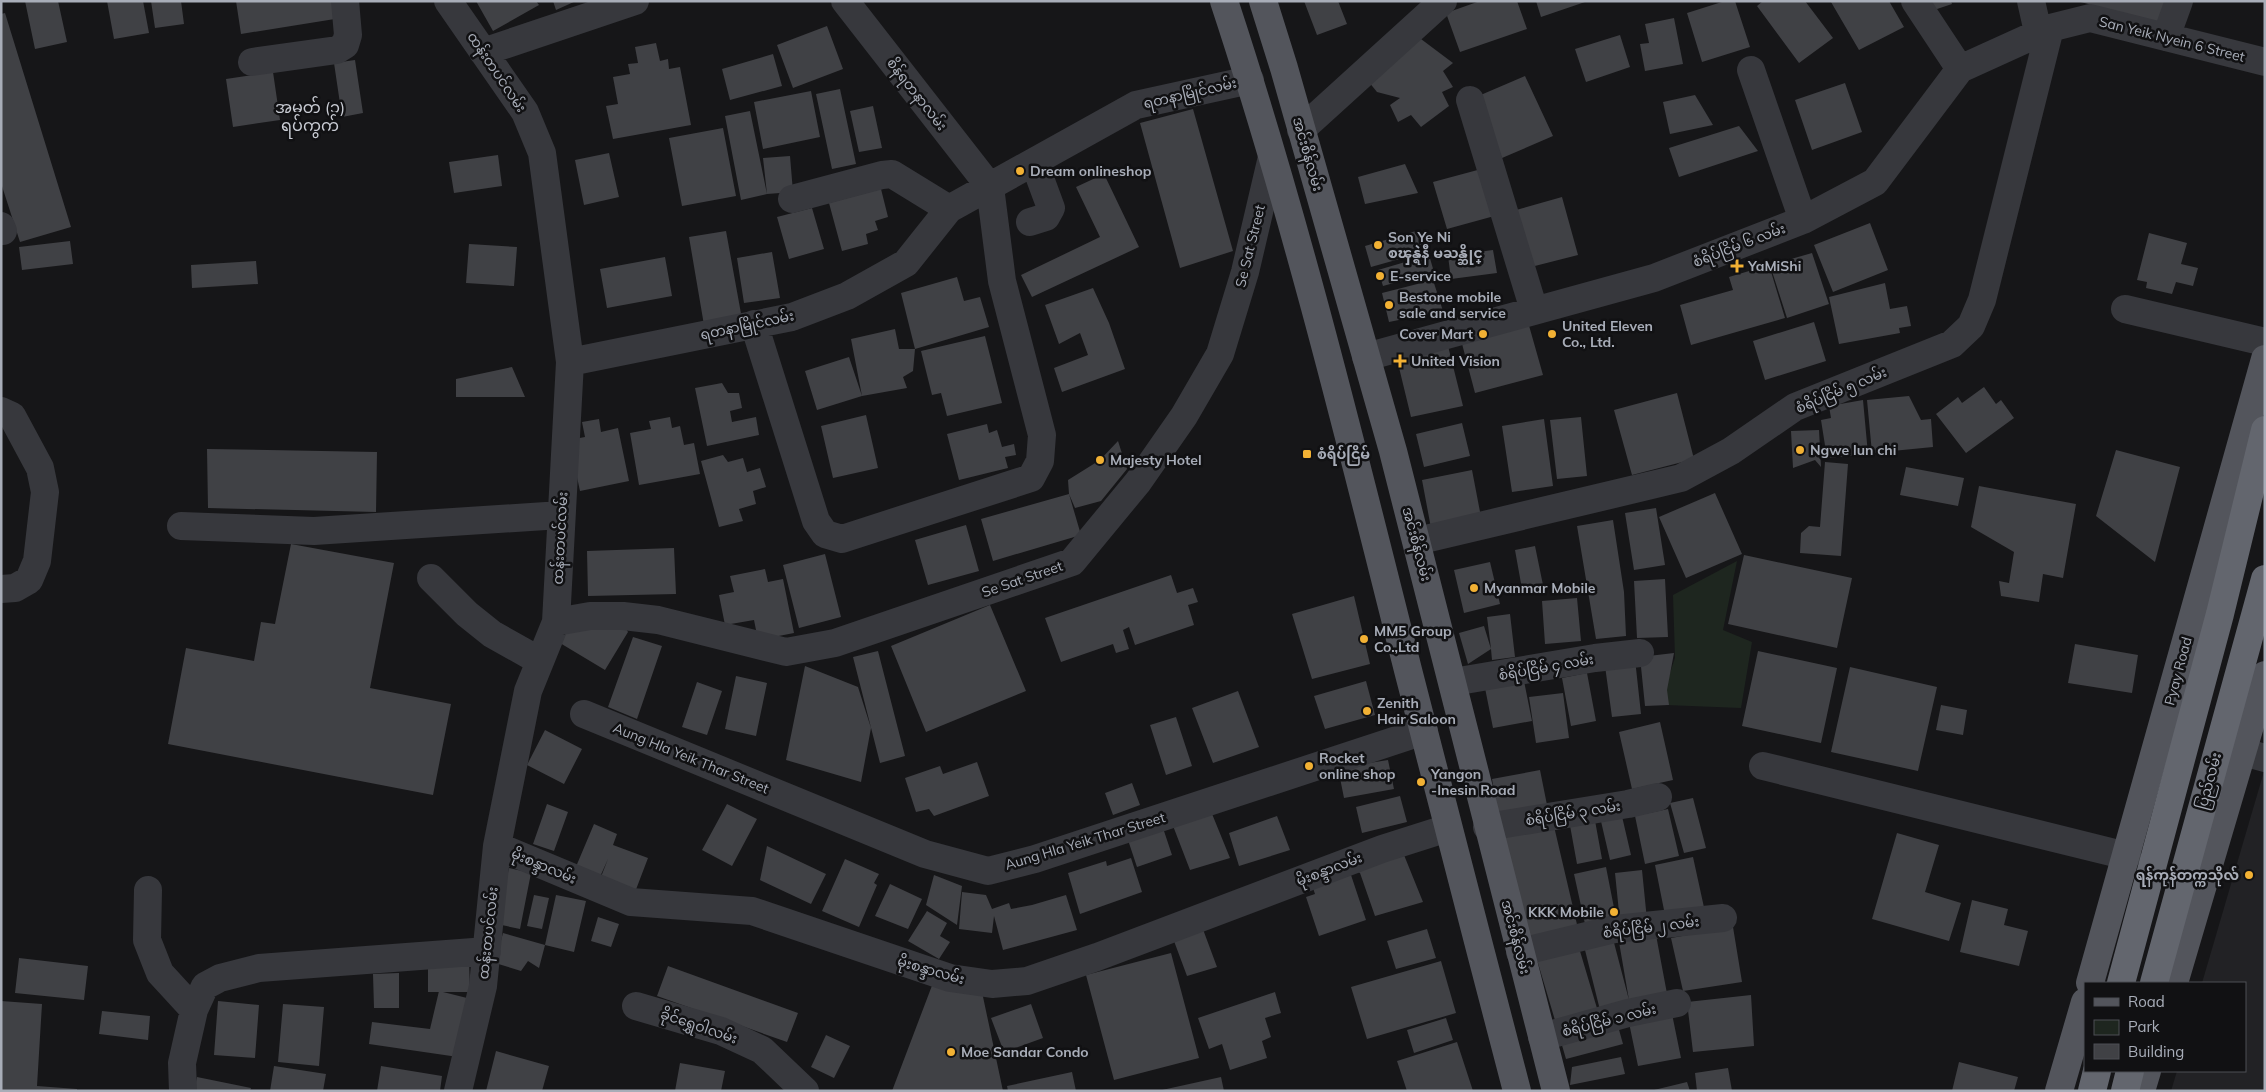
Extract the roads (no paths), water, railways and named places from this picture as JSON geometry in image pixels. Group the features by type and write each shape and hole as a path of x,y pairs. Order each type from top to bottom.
{"highway":[{"name":"Pyay Road","path":"2121,982 2220,614 2262,439"},
{"name":"ပြည်လမ်း","path":"2154,982 2265,579"},
{"path":"2092,1091 2097,1072"},
{"path":"2125,1091 2130,1072"}],"main road":[{"path":"1224,1 1250,80 1347,423 1448,828 1517,1091"},
{"name":"အင်းစိန်လမ်း","path":"1263,1 1302,130 1417,540 1487,827 1556,1091"},
{"name":"Pyay Road","path":"2090,982 2265,359"},
{"name":"ပြည်လမ်း","path":"2174,982 2254,755 2265,675"},
{"path":"2059,1091 2084,1005"},
{"path":"2142,1091 2148,1072"}],"street":[{"path":"252,62 337,50 345,45 348,35 346,1"},
{"name":"ထန်းတပင်လမ်း","path":"448,1 525,112 542,153 570,362 556,622 528,691 497,846 484,986 458,1091"},
{"path":"483,52 635,1"},
{"name":"စိန်ရတနာလမ်း","path":"845,1 990,186"},
{"path":"1302,130 1443,1"},
{"path":"1915,1 1960,69"},
{"path":"2031,1 2044,30"},
{"path":"2166,37 2179,1"},
{"name":"San Yeik Nyein 6 Street","path":"2044,30 2090,18 2265,62"},
{"name":"စံရိပ်ငြိမ် ၆ လမ်း","path":"1366,357 1654,278 1803,220 1875,182 1960,69 2044,30"},
{"name":"စံရိပ်ငြိမ် ၅ လမ်း","path":"1417,540 1681,478 1731,451 1796,408 1952,344 1971,326 1982,300 2044,30"},
{"path":"1751,70 1803,220"},
{"name":"ရတနာမြိုင်လမ်း","path":"570,362 792,317 847,296 906,263 949,210 1136,106 1250,80"},
{"path":"1470,100 1534,310"},
{"name":"Se Sat Street","path":"556,622 590,616 622,616 658,620 786,652 835,643 1072,562 1138,482 1184,416 1220,354 1245,272 1272,157"},
{"path":"1030,222 1046,217 1052,208 1034,162"},
{"path":"792,199 892,174 949,210"},
{"path":"754,324 816,521 825,534 842,539 1031,478 1040,461 1042,435 1002,281 990,186"},
{"path":"2126,309 2265,342"},
{"path":"1,410 12,416 40,468 45,492 38,561 29,580 8,588"},
{"path":"181,526 314,531 561,515"},
{"path":"432,578 467,614 492,634 540,661"},
{"name":"စံရိပ်ငြိမ် ၄ လမ်း","path":"1453,682 1640,653"},
{"name":"Aung Hla Yeik Thar Street","path":"584,714 925,854 988,871 1035,859 1424,732"},
{"path":"1764,766 2127,856"},
{"name":"စံရိပ်ငြိမ် ၃ လမ်း","path":"1487,827 1628,804 1658,797"},
{"name":"မိုးစန္ဒာလမ်း","path":"497,846 631,902 752,911 950,978 992,984 1027,981 1097,957 1382,849 1448,828"},
{"path":"148,890 146,940 160,973 194,1010"},
{"name":"စံရိပ်ငြိမ် ၂ လမ်း","path":"1520,952 1615,929 1723,918"},
{"path":"183,1091 182,1063 194,1010 205,986 220,978 260,968 487,951"},
{"name":"စံရိပ်ငြိမ် ၁ လမ်း","path":"1542,1037 1628,1013 1677,1003"},
{"name":"ခိုင်ရွှေဝါလမ်း","path":"636,1006 722,1030 762,1050 805,1091"}],"place":[{"name":"Dream onlineshop","path":"1020,171"},
{"name":"Son Ye Ni စၾန္ရဲနီ မႀန္ဆိုင္","path":"1378,245"},
{"name":"YaMiShi","path":"1737,266"},
{"name":"E-service","path":"1380,276"},
{"name":"Bestone mobile sale and service","path":"1389,305"},
{"name":"Cover Mart","path":"1483,334"},
{"name":"United Eleven Co., Ltd.","path":"1552,334"},
{"name":"United Vision","path":"1400,361"},
{"name":"Ngwe lun chi","path":"1800,450"},
{"name":"စံရိပ်ငြိမ်","path":"1307,454"},
{"name":"Majesty Hotel","path":"1100,460"},
{"name":"Myanmar Mobile","path":"1474,588"},
{"name":"MM5 Group Co.,Ltd","path":"1364,639"},
{"name":"Zenith Hair Saloon","path":"1367,711"},
{"name":"Rocket online shop","path":"1309,766"},
{"name":"Yangon -Inesin Road","path":"1421,782"},
{"name":"ရန်ကုန်တက္ကသိုလ်","path":"2249,875"},
{"name":"KKK Mobile","path":"1614,912"},
{"name":"Moe Sandar Condo","path":"951,1052"}],"district":[{"name":"အမှတ် (၁) ရပ်ကွက်","path":"310,116"}]}
